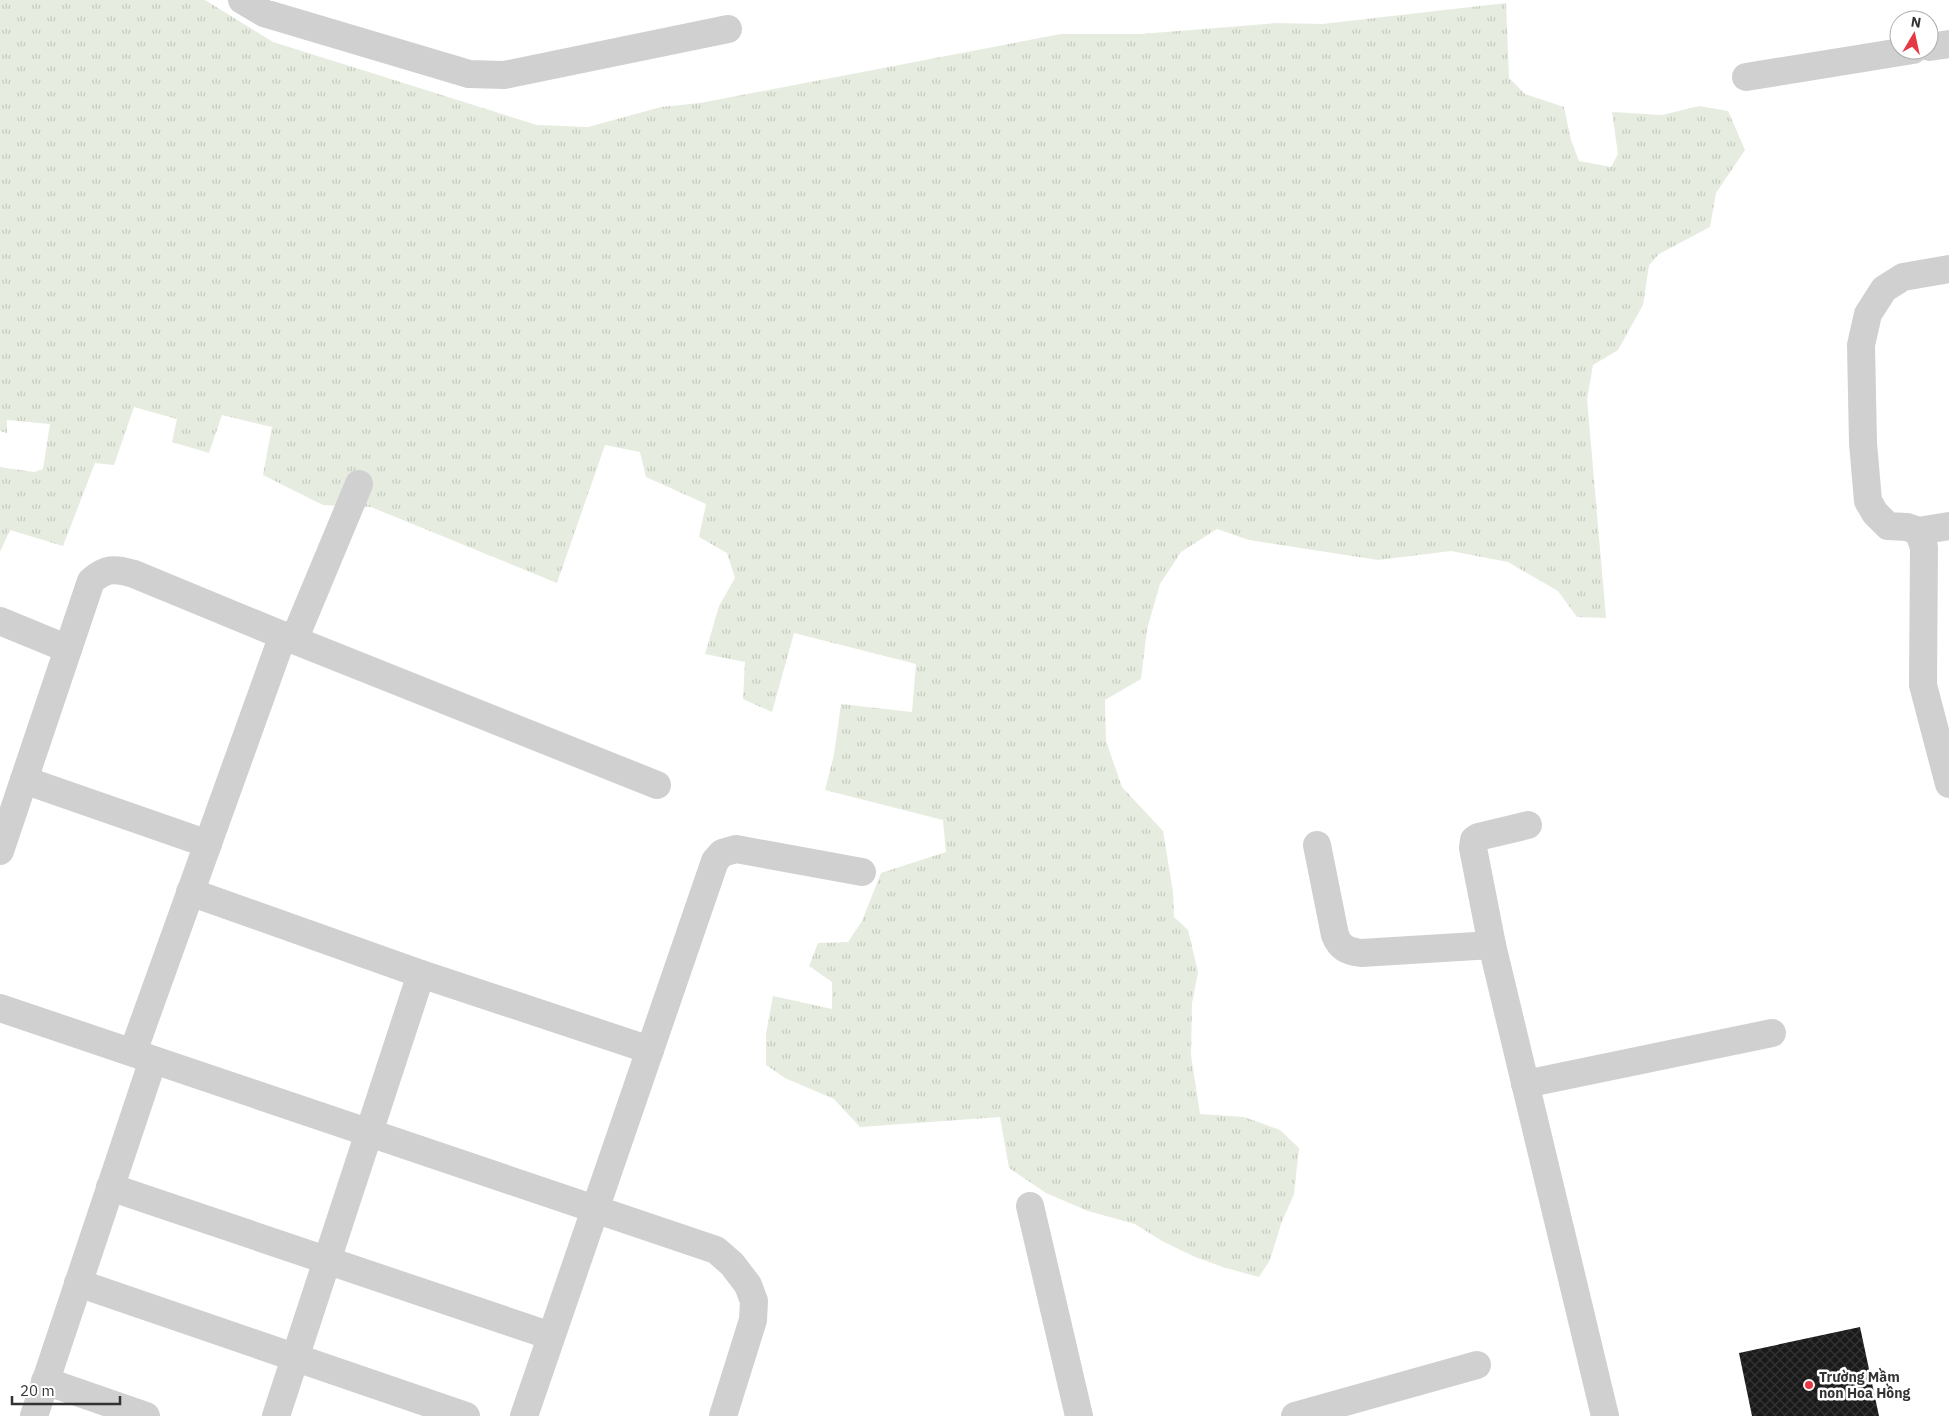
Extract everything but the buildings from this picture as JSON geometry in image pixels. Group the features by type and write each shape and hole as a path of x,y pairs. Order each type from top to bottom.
{"street":[{"path":"242,0 264,13 469,74 504,75 728,29"},
{"path":"1746,77 1889,54"},
{"path":"1949,268 1903,277 1884,288 1868,314 1860,345 1863,443 1868,501 1875,513 1888,526 1907,527 1918,531 1949,526"},
{"path":"34,1416 110,1187 143,1056 190,892 288,638 359,484"},
{"path":"1918,531 1924,547 1923,685 1949,784"},
{"path":"0,851 15,786 68,649 91,581 102,572 118,570 134,574 288,638 657,785"},
{"path":"0,622 68,649"},
{"path":"15,786 208,844"},
{"path":"1528,825 1478,837 1474,840 1473,844 1492,945 1605,1416"},
{"path":"1316,845 1335,936 1339,944 1347,951 1360,953 1492,945"},
{"path":"524,1416 715,861 722,853 736,849 862,872"},
{"path":"190,892 421,974 650,1050"},
{"path":"276,1416 421,974"},
{"path":"0,1008 716,1250 732,1264 748,1285 754,1301 753,1320 723,1416"},
{"path":"1525,1084 1772,1033"},
{"path":"110,1187 552,1336"},
{"path":"1030,1206 1079,1416"},
{"path":"78,1283 466,1416"},
{"path":"1295,1416 1477,1365"},
{"path":"46,1382 146,1416"}],"green space":[{"path":"0,0 205,0 273,42 537,125 588,127 661,107 700,103 1061,34 1141,34 1277,23 1322,24 1506,3 1509,78 1525,94 1564,107 1571,140 1579,161 1611,167 1618,154 1612,112 1662,115 1699,106 1728,111 1745,150 1716,193 1710,227 1659,254 1649,265 1643,305 1618,350 1593,365 1587,399 1606,618 1577,617 1558,591 1508,562 1451,551 1378,560 1249,540 1217,529 1181,552 1160,584 1147,629 1141,679 1105,700 1106,741 1122,787 1163,831 1173,892 1174,917 1188,930 1198,972 1192,1003 1191,1055 1200,1114 1244,1117 1280,1130 1299,1148 1294,1194 1281,1224 1270,1260 1259,1277 1195,1257 1162,1241 1135,1224 1088,1211 1046,1193 1009,1168 1000,1117 860,1127 834,1099 785,1078 766,1065 766,1034 773,996 832,1009 832,982 809,966 818,943 848,942 862,921 881,873 946,852 943,820 825,790 834,755 841,704 912,712 916,664 794,633 772,712 743,699 745,662 705,654 719,606 735,578 727,553 699,537 706,504 646,477 640,452 605,445 557,583 371,507 323,505 263,475 272,427 222,415 209,453 172,442 177,419 134,407 114,465 95,463 63,546 10,530 0,552 0,467 34,472 43,469 50,424 7,420 7,433 0,431"}],"place":[{"name":"Trường Mầm non Hoa Hồng","path":"1809,1385"}]}
